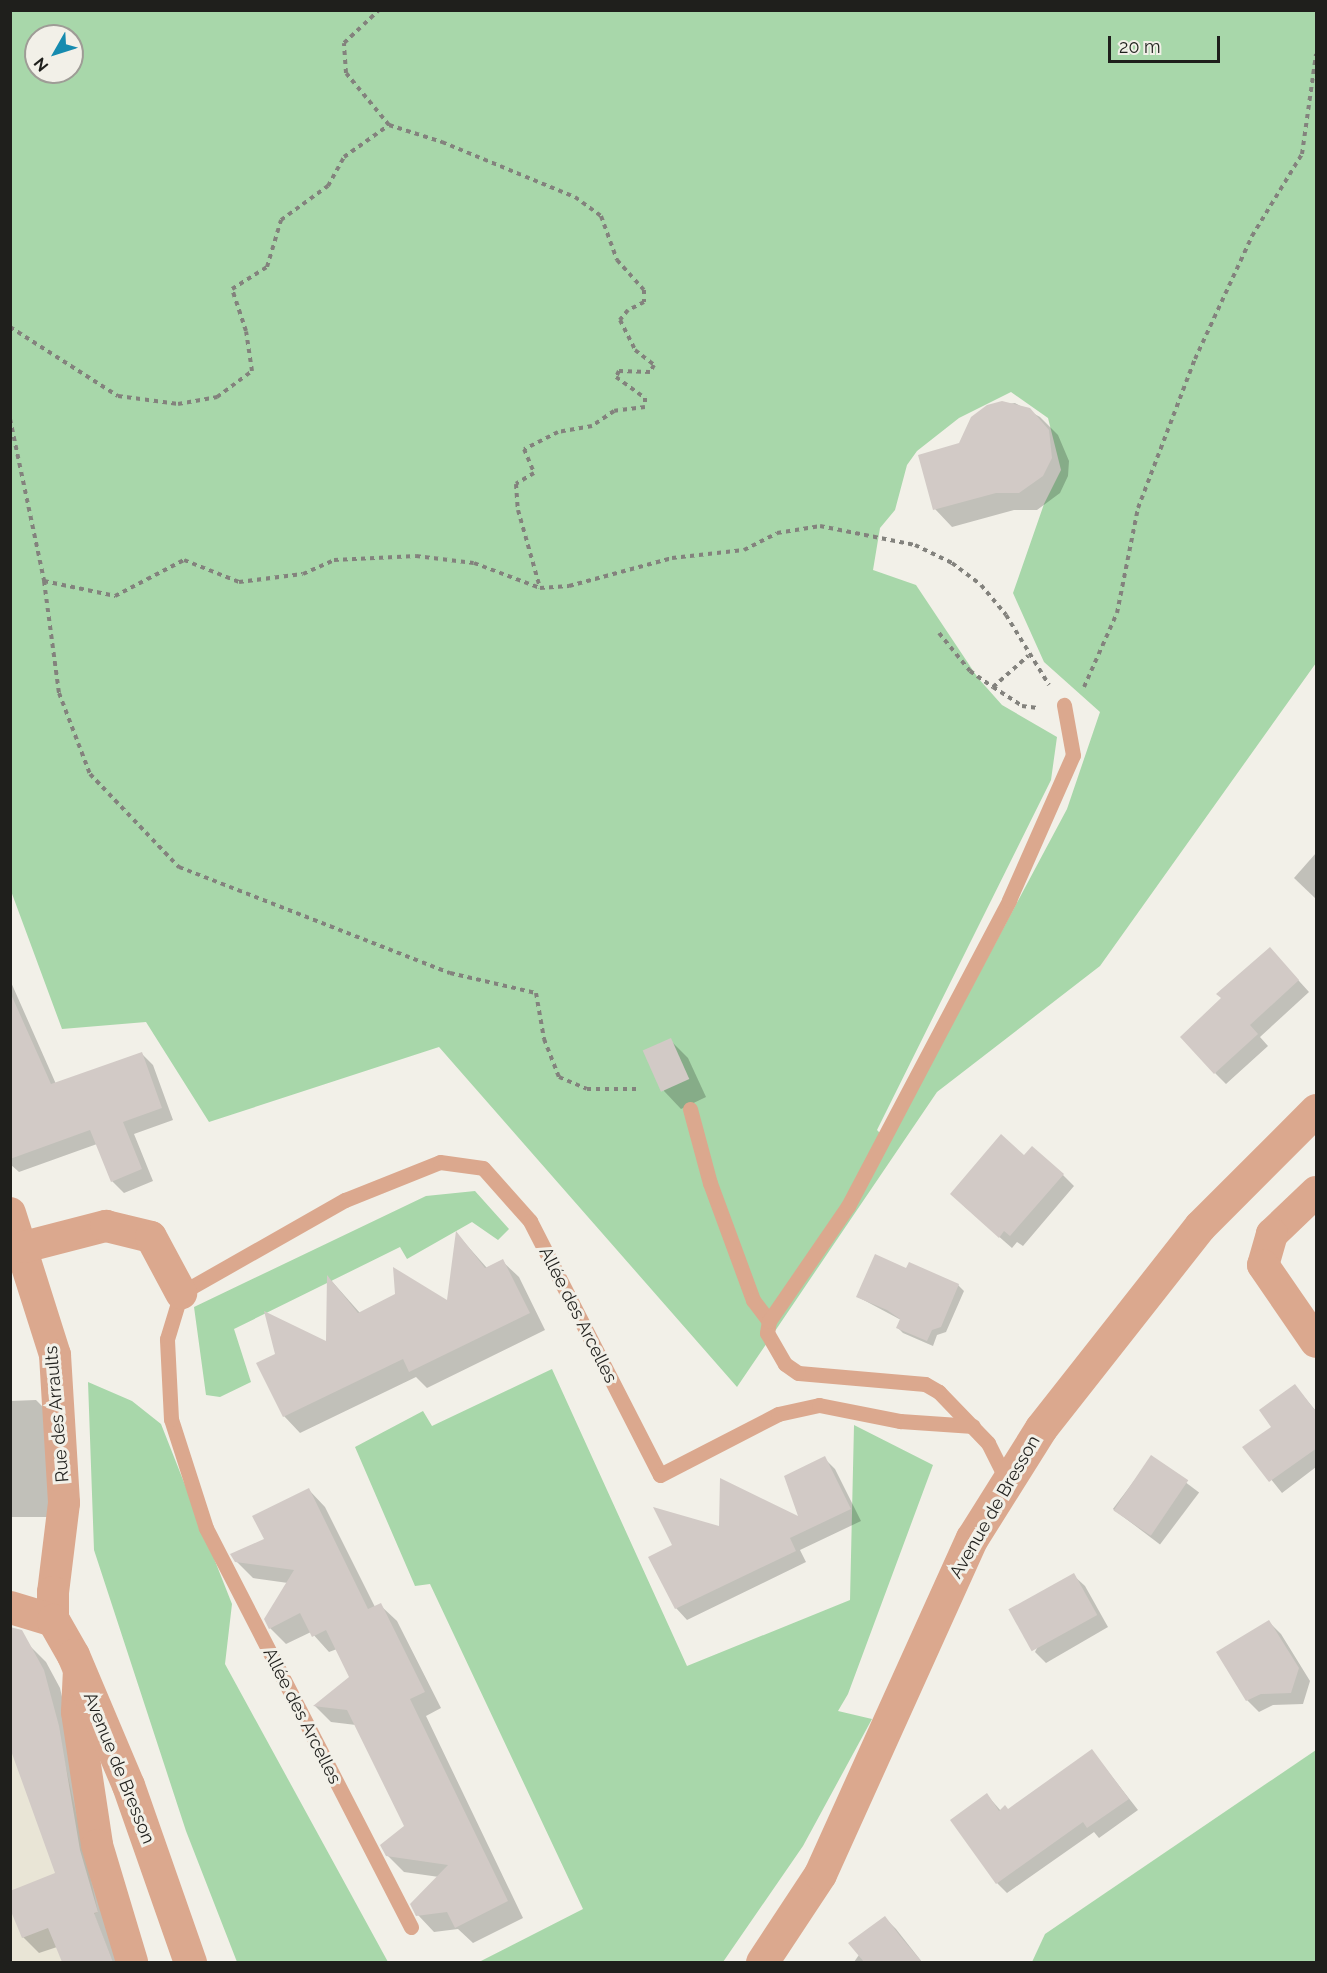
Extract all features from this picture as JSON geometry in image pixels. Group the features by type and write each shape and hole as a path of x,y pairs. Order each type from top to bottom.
{"street":[{"name":"Avenue de Bresson","path":"762,1962 820,1874 929,1627 972,1538 1041,1428 1200,1226 1317,1110"},
{"path":"1317,1192 1272,1234 1263,1265 1317,1342"},
{"name":"Rue des Arraults","path":"10,1213 24,1247 55,1355 64,1503 53,1620"},
{"path":"24,1247 106,1226 151,1237 181,1293"},
{"path":"10,1607 53,1620"},
{"name":"Avenue de Bresson","path":"53,1620 79,1669 128,1785 190,1962"},
{"path":"79,1669 76,1712 96,1845 132,1962"}],"lane":[{"path":"1008,1483 988,1443 939,1392 925,1384 798,1373 776,1352 767,1333 769,1321 848,1206 1009,900 1072,756 1064,705"},
{"path":"690,1109 710,1183 753,1300 769,1321"},
{"name":"Allée des Arcelles","path":"411,1927 206,1528 171,1419 167,1339 181,1293 345,1200 440,1162 483,1168 530,1221 660,1474 778,1414 819,1405 900,1421 973,1426"}],"path":[{"path":"379,10 344,43 346,73 389,125 442,142 575,197 601,216 617,260 644,290 644,302 628,310 620,320 635,350 654,365 650,372 619,371 616,377 645,398 645,407 614,411 592,426 558,432 524,449 534,472 516,484 518,510 540,588"},
{"path":"939,633 970,671 1022,706 1064,705 1086,685 1117,613 1138,508 1195,359 1252,236 1302,154 1317,54"},
{"path":"10,327 118,396 178,404 217,397 252,371 246,331 232,289 267,267 281,220 328,186 344,157 389,125"},
{"path":"10,419 44,581 59,693 90,774 179,867 450,973 536,993 544,1039 559,1077 587,1089 638,1089"},
{"path":"44,581 115,596 184,560 239,582 303,574 334,560 416,556 474,563 540,588 569,586 672,558 719,556 744,550 777,533 820,526 915,545 952,563 987,593 1006,615 1028,656 1064,705"},
{"path":"993,687 1028,656"}],"shaded area":[{"path":"10,1633 57,1727 98,1912 94,1914 113,1962 11,1962"}],"green space":[{"path":"11,11 1316,11 1316,663 1100,966 937,1092 737,1387 439,1047 209,1122 146,1022 62,1029 11,891","holes":["1011,392 1048,418 1061,470 1044,504 1013,593 1044,662 1100,712 1067,809 889,1142 877,1130 1051,780 1057,737 1002,705 978,678 916,585 873,570 880,528 895,510 907,465 917,451 959,418"]},
{"path":"475,1191 509,1229 498,1240 472,1222 407,1259 400,1247 234,1329 251,1382 220,1397 206,1395 194,1307 426,1196"},
{"path":"552,1369 687,1666 850,1600 854,1425 933,1465 848,1694 838,1711 872,1719 803,1846 723,1962 479,1962 583,1909 430,1584 415,1586 355,1447 423,1411 432,1426"},
{"path":"88,1382 132,1401 161,1424 232,1604 225,1664 388,1962 237,1962 186,1831 94,1550"},
{"path":"1316,1750 1316,1962 1032,1962 1045,1934"}],"building":[{"path":"1002,401 1030,408 1049,430 1052,458 1043,476 1019,493 996,493 933,510 918,455 959,443 971,417 987,405"},
{"path":"1270,947 1299,980 1250,1025 1258,1034 1214,1074 1180,1037 1221,998 1216,994"},
{"path":"10,992 51,1084 142,1052 162,1108 123,1122 142,1169 111,1182 90,1130 10,1159"},
{"path":"671,1038 689,1079 661,1092 643,1051"},
{"path":"1001,1134 1024,1155 1032,1146 1064,1174 1010,1236 1004,1231 999,1238 950,1194"},
{"path":"456,1231 485,1268 503,1259 530,1313 409,1372 403,1359 283,1417 256,1363 275,1354 264,1311 326,1341 327,1275 358,1313 395,1294 393,1267 447,1300"},
{"path":"875,1254 906,1268 909,1262 959,1284 941,1327 932,1330 927,1341 896,1328 900,1319 887,1310 856,1297"},
{"path":"1295,1384 1317,1413 1317,1448 1269,1482 1242,1447 1271,1427 1259,1410"},
{"path":"1151,1455 1188,1480 1151,1536 1114,1511"},
{"path":"825,1456 851,1509 790,1538 796,1551 675,1609 648,1557 672,1545 653,1507 719,1526 720,1478 798,1516 784,1476"},
{"path":"309,1488 368,1609 381,1603 425,1692 410,1699 508,1901 455,1928 447,1912 416,1916 410,1904 448,1865 386,1856 380,1845 404,1826 347,1710 313,1706 349,1677 326,1630 312,1637 300,1613 269,1629 264,1619 294,1570 235,1562 230,1554 264,1539 252,1516"},
{"path":"1074,1573 1097,1615 1032,1651 1008,1609"},
{"path":"1269,1620 1299,1668 1291,1693 1261,1694 1246,1701 1216,1652"},
{"path":"10,1627 22,1630 44,1670 59,1726 80,1850 98,1912 94,1913 113,1962 62,1962 48,1928 22,1938 10,1909 10,1891 55,1873 10,1748"},
{"path":"1092,1749 1129,1799 1087,1828 1083,1822 996,1884 950,1820 987,1793 999,1811 1005,1805 1008,1809"},
{"path":"885,1916 922,1962 864,1962 848,1943"}]}
